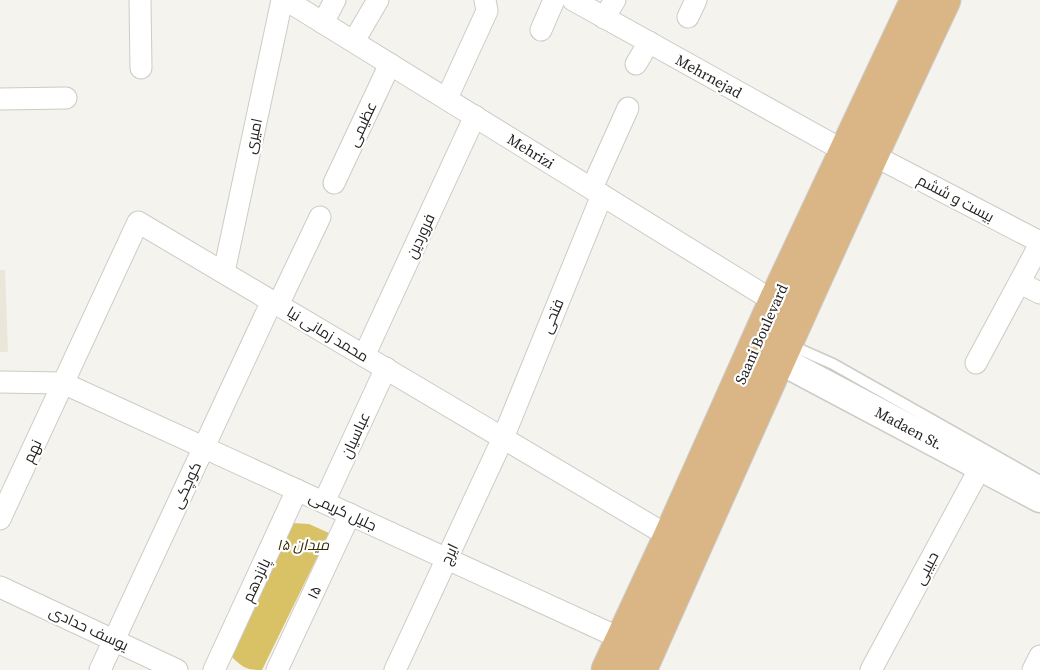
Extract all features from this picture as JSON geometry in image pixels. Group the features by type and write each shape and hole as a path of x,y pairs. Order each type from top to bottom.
{"main road":[{"name":"Saani Boulevard","path":"640,670 772,349 858,153 917,0"},
{"name":"Saani Boulevard","path":"608,670 670,537 772,349 775,302 944,0"},
{"name":"Madaen St.","path":"772,349 1040,498"}],"street":[{"path":"140,0 141,68"},
{"name":"Mehrizi","path":"284,0 447,98 775,302"},
{"name":"امیری","path":"224,272 284,0"},
{"path":"323,23 335,0"},
{"path":"354,42 378,0"},
{"path":"447,98 487,11 485,0"},
{"path":"541,30 554,0"},
{"name":"Mehrnejad","path":"573,0 610,9 648,42 858,153"},
{"path":"636,64 648,42"},
{"name":"عظیمی","path":"334,183 390,64"},
{"path":"0,99 66,98"},
{"name":"فتحی","path":"502,438 628,108"},
{"name":"فروردین","path":"364,356 475,117"},
{"name":"بیست و ششم","path":"858,153 1040,243"},
{"name":"کوچکی","path":"100,670 204,447 320,217"},
{"name":"محمد زمانی نیا","path":"63,383 138,222 670,537"},
{"path":"976,363 1040,243"},
{"path":"1020,283 1040,293"},
{"name":"عباسیان","path":"324,502 386,368"},
{"path":"0,382 63,383"},
{"name":"جلیل کریمی","path":"63,383 622,639"},
{"name":"نهم","path":"0,519 63,383"},
{"name":"ایرج","path":"395,670 502,438"},
{"name":"حبیبی","path":"871,670 981,466"},
{"name":"پانزدهم","path":"214,670 297,490"},
{"name":"۱۵","path":"277,670 350,514"},
{"name":"یوسف حدادی","path":"0,587 177,670"},
{"path":"1033,670 1040,656"}],"lane":[{"path":"772,349 833,364 1040,481"}],"shaded area":[{"path":"0,270 5,270 8,352 0,352"}],"green space":[{"name":"میدان ۱۵","path":"292,523 309,524 329,533 262,670 249,669 232,657"}]}
